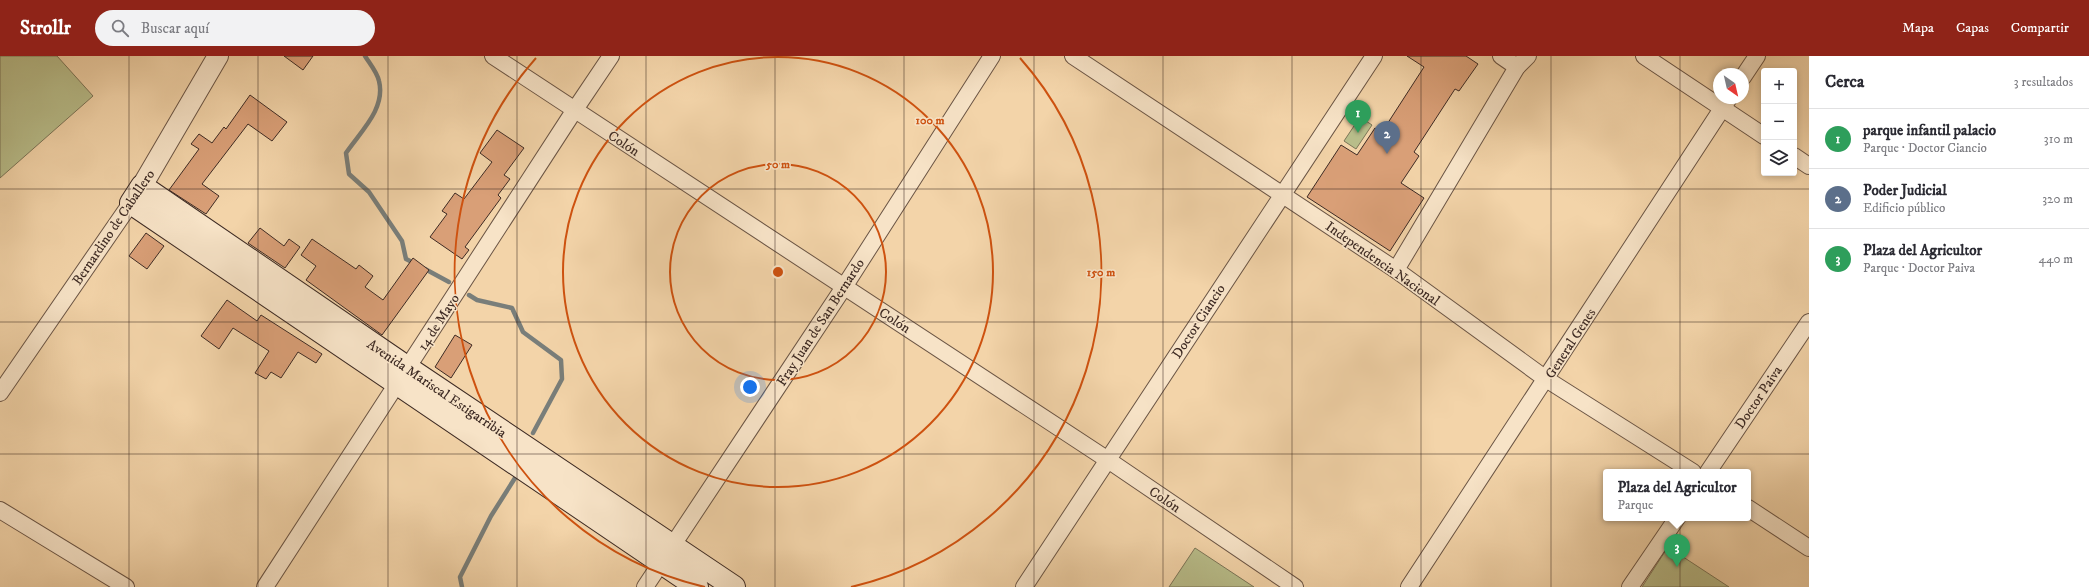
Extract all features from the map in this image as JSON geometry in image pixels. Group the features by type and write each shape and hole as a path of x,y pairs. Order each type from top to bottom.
{"main road":[{"name":"Avenida Mariscal Estigarribia","path":"137,195 666,554 734,587"},
{"name":"Avenida Mariscal Estigarribia","path":"666,554 697,587"}],"street":[{"name":"Bernardino de Caballero","path":"0,394 137,195 218,56"},
{"name":"Colón","path":"493,56 1108,460 1295,587"},
{"name":"14 de Mayo","path":"265,587 574,110 611,56"},
{"name":"Fray Juan de San Bernardo","path":"645,587 844,287 992,56"},
{"name":"Independencia Nacional","path":"1073,56 1396,270 1546,379 1688,469"},
{"name":"Doctor Ciancio","path":"1024,587 1281,194 1374,56"},
{"path":"1396,270 1523,62 1501,56"},
{"path":"1644,56 1713,96"},
{"path":"1749,68 1757,56"},
{"name":"General Genes","path":"1409,587 1725,104"},
{"path":"1727,104 1761,133"},
{"path":"1797,158 1809,166"},
{"name":"Doctor Paiva","path":"1710,469 1809,322"},
{"path":"0,510 126,587"},
{"path":"1751,510 1809,548"},
{"path":"1630,587 1675,521"}],"green space":[{"path":"0,56 57,56 93,96 0,178"},
{"path":"1360,117 1372,125 1356,149 1344,141"},
{"path":"1668,547 1729,587 1642,587"},
{"path":"1195,548 1254,587 1169,587"}],"building":[{"path":"284,56 313,56 303,70"},
{"path":"1407,56 1466,56 1478,64 1459,91 1455,89 1414,152 1419,156 1401,183 1424,198 1390,251 1307,197 1341,145 1357,155 1375,128 1382,132 1424,67"},
{"path":"250,95 287,122 272,141 248,124 202,184 219,196 206,214 169,190 199,149 191,144 199,134 212,143 224,127 226,129"},
{"path":"497,130 524,148 504,175 510,179 498,195 501,198 465,247 469,250 462,259 430,237 447,214 442,211 455,193 464,199 492,162 480,153"},
{"path":"260,228 284,246 289,239 300,247 285,268 248,243"},
{"path":"146,233 164,246 147,269 129,256"},
{"path":"312,239 356,269 359,265 373,276 365,287 383,300 413,258 429,270 382,335 306,280 316,266 301,255"},
{"path":"227,300 257,321 261,315 322,354 316,363 298,352 281,378 271,372 266,379 255,373 269,351 233,328 219,349 201,336"},
{"path":"455,335 472,345 451,378 435,367"}],"waterway":[{"path":"365,56 377,74 380,91 379,101 370,120 346,153 349,174 369,192 402,241 406,259 416,264"},
{"path":"425,269 449,282"},
{"path":"469,295 477,300 512,308 523,332 561,360 562,379 533,433"},
{"path":"462,587 460,577 491,516 515,478"}],"place":[{"name":"parque infantil palacio","path":"1358,133"},
{"name":"Poder Judicial","path":"1387,154"},
{"name":"Plaza del Agricultor","path":"1677,567"}]}
